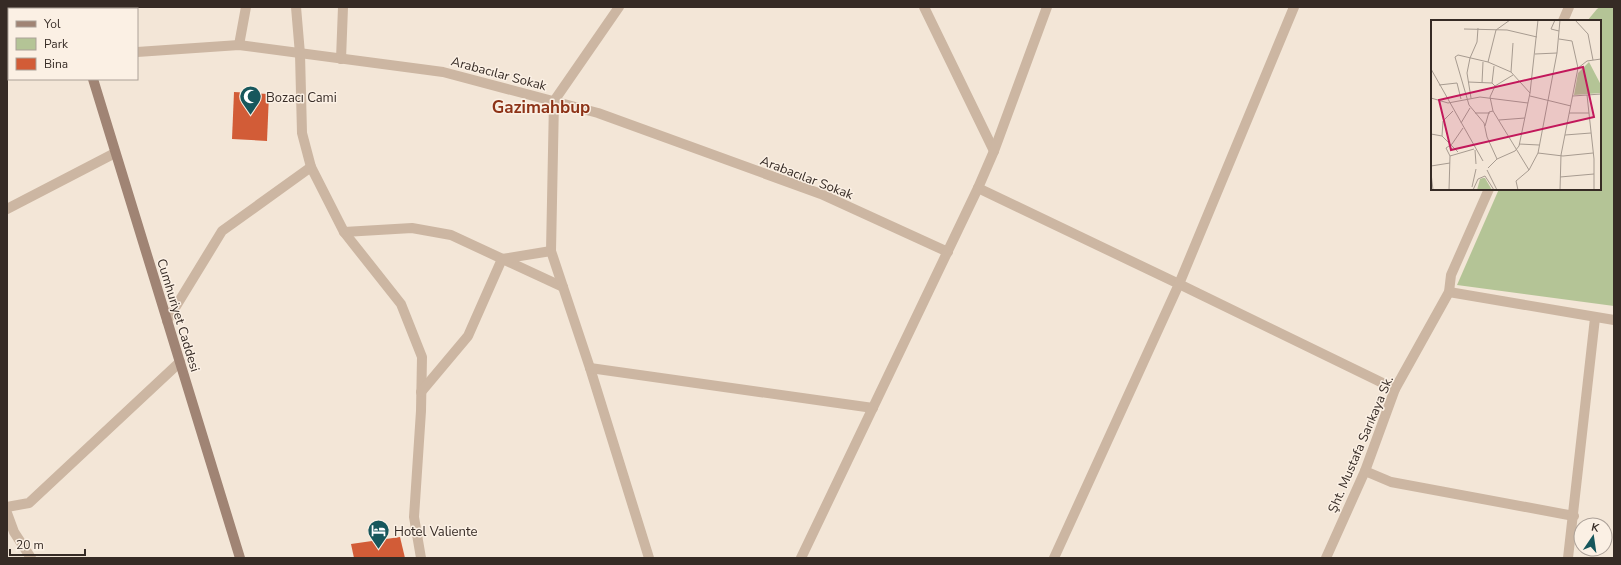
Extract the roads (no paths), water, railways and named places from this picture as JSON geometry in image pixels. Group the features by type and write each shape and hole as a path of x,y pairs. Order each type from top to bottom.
{"main road":[{"name":"Cumhuriyet Caddesi","path":"93,80 240,558"}],"street":[{"path":"239,46 246,7"},
{"path":"296,7 300,54 302,133 311,167 344,232 401,304 422,357 414,516 421,558"},
{"path":"341,59 343,7"},
{"path":"619,7 554,101 551,252 590,368 649,558"},
{"path":"924,7 994,151"},
{"path":"801,558 978,188 994,151 1047,7"},
{"path":"1054,558 1179,284 1294,7"},
{"path":"1563,20 1569,7"},
{"name":"Arabacılar Sokak","path":"138,52 239,46 443,72 598,113 821,194 948,252"},
{"path":"7,209 115,153"},
{"path":"167,321 222,231 311,167"},
{"path":"978,188 1395,389"},
{"name":"Şht. Mustafa Sarıkaya Sk.","path":"1326,558 1364,471 1395,389 1449,292 1452,275 1489,190"},
{"path":"344,232 412,228 451,235 563,287"},
{"path":"502,259 551,252"},
{"path":"421,392 468,336 502,259"},
{"path":"1449,292 1595,318 1614,320"},
{"path":"1568,558 1574,516 1595,318"},
{"path":"7,507 29,502 180,362"},
{"path":"590,368 873,408"},
{"path":"1364,471 1392,482 1574,516"},
{"path":"7,513 14,532 31,558"}],"place":[{"name":"Bozacı Cami","path":"251,116"},
{"name":"Hotel Valiente","path":"378,550"}],"district":[{"name":"Gazimahbup","path":"541,107"}]}
